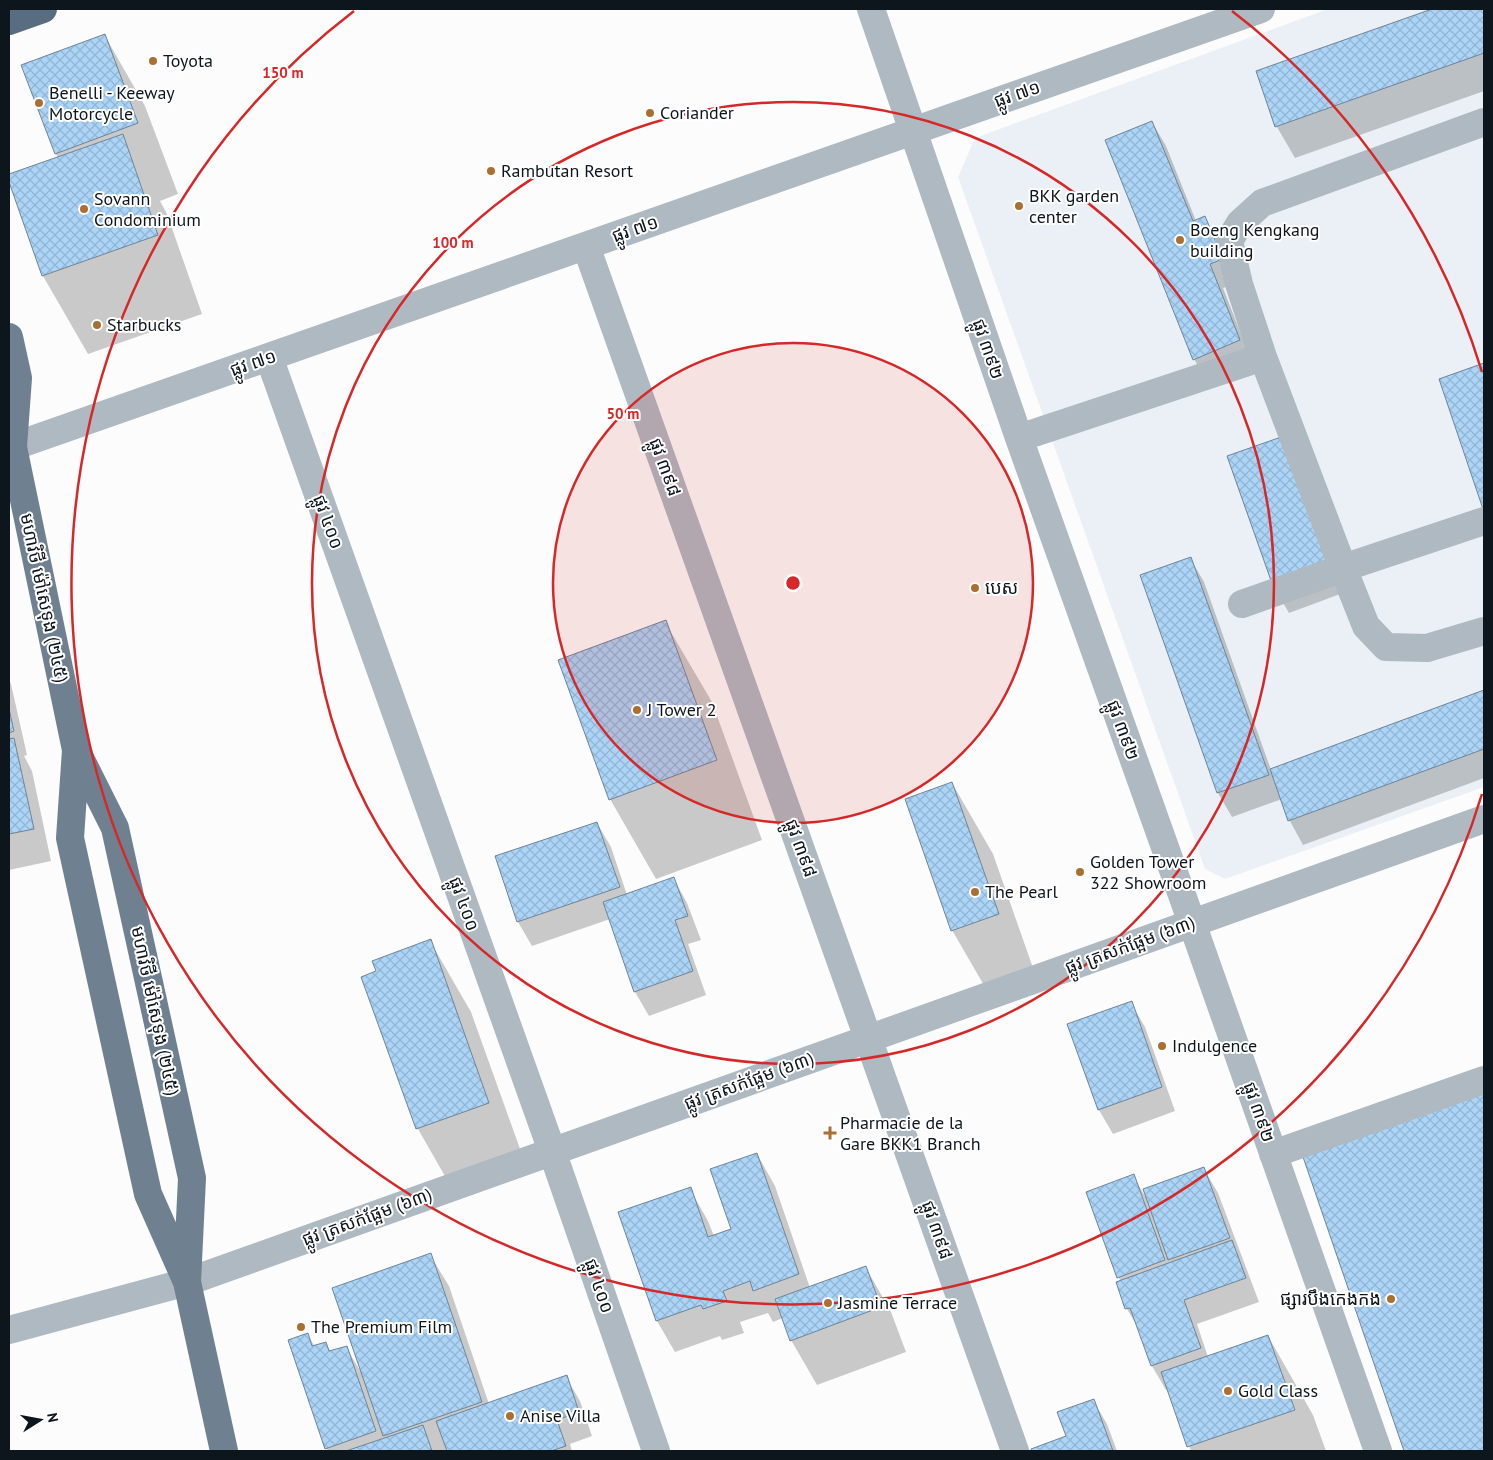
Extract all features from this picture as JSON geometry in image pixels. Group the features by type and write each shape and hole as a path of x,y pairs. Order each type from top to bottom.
{"highway":[{"path":"9,21 43,9"}],"main road":[{"name":"មហាវិថី ម៉ៅសេទុង (២៤៥)","path":"9,337 18,378 10,445 76,750 115,828 192,1178 187,1282"},
{"name":"មហាវិថី ម៉ៅសេទុង (២៤៥)","path":"76,750 70,838 148,1194 187,1282 224,1451"}],"street":[{"name":"ផ្លូវ ៣៩២","path":"871,9 1019,438 1378,1451"},
{"name":"ផ្លូវ ៧១","path":"10,445 269,357 1261,9"},
{"path":"1484,122 1262,203 1240,223 1229,241 1239,284 1263,357 1366,626 1386,647 1427,648 1484,631"},
{"name":"ផ្លូវ ៣៩៨","path":"586,246 1015,1451"},
{"name":"ផ្លូវ ៤០០","path":"269,357 552,1151 656,1451"},
{"path":"1019,438 1263,357"},
{"path":"1242,604 1484,521"},
{"name":"ផ្លូវ ត្រសក់ផ្អែម (៦៣)","path":"9,1330 187,1282 1484,819"},
{"path":"1274,1154 1484,1080"}],"shaded area":[{"path":"1328,9 1484,9 1484,787 1225,879 1205,869 958,177 975,138"}],"building":[{"path":"1432,9 1484,9 1484,53 1275,127 1256,71"},
{"path":"105,34 138,123 55,154 21,65"},
{"name":"Boeng Kengkang building","path":"1152,121 1193,221 1205,216 1223,259 1210,264 1240,340 1193,360 1105,140"},
{"name":"Sovann Condominium","path":"123,134 158,235 42,276 9,182 9,174"},
{"path":"1484,363 1484,512 1439,379"},
{"path":"1284,436 1330,569 1274,589 1227,456"},
{"path":"1191,557 1269,775 1217,793 1140,575"},
{"name":"J Tower 2","path":"666,620 717,760 609,800 558,660"},
{"path":"1484,690 1484,749 1288,821 1270,769"},
{"path":"9,709 14,731 9,733"},
{"path":"14,738 34,829 9,834 9,739"},
{"path":"952,782 999,914 951,931 905,799"},
{"path":"597,822 620,887 517,922 495,856"},
{"path":"674,877 688,916 675,920 693,971 634,992 603,902"},
{"path":"431,939 489,1103 416,1129 361,977 376,971 372,961"},
{"path":"1132,1001 1162,1087 1098,1110 1067,1024"},
{"name":"ផ្សារបឹងកេងកង","path":"1484,1089 1484,1451 1404,1451 1302,1154"},
{"path":"757,1153 799,1274 753,1291 750,1281 723,1291 727,1301 703,1309 701,1305 656,1321 618,1212 691,1187 708,1237 731,1229 710,1169"},
{"path":"1204,1167 1230,1238 1168,1260 1143,1189"},
{"path":"1134,1174 1165,1260 1117,1278 1086,1192"},
{"path":"1232,1240 1246,1278 1184,1300 1201,1348 1151,1366 1130,1308 1125,1309 1116,1282"},
{"path":"431,1253 482,1402 383,1436 332,1288"},
{"name":"Jasmine Terrace","path":"866,1266 881,1307 790,1341 775,1299"},
{"path":"308,1333 312,1346 326,1342 329,1351 347,1346 376,1431 325,1449 288,1340"},
{"name":"Gold Class","path":"1268,1335 1295,1410 1187,1447 1161,1372"},
{"name":"Anise Villa","path":"567,1375 579,1412 557,1420 566,1446 551,1451 447,1451 436,1421"},
{"path":"1094,1399 1113,1451 1032,1451 1031,1449 1066,1436 1057,1412"},
{"path":"423,1425 432,1451 346,1451"}],"place":[{"name":"Toyota","path":"153,61"},
{"name":"Benelli - Keeway Motorcycle","path":"39,103"},
{"name":"Coriander","path":"650,113"},
{"name":"Rambutan Resort","path":"491,171"},
{"name":"BKK garden center","path":"1019,206"},
{"name":"Sovann Condominium","path":"84,209"},
{"name":"Boeng Kengkang building","path":"1180,240"},
{"name":"Starbucks","path":"97,325"},
{"name":"បេស","path":"975,588"},
{"name":"J Tower 2","path":"637,710"},
{"name":"Golden Tower 322 Showroom","path":"1080,872"},
{"name":"The Pearl","path":"975,892"},
{"name":"Indulgence","path":"1162,1046"},
{"name":"Pharmacie de la Gare BKK1 Branch","path":"830,1133"},
{"name":"ផ្សារបឹងកេងកង","path":"1391,1299"},
{"name":"Jasmine Terrace","path":"828,1303"},
{"name":"The Premium Film","path":"301,1327"},
{"name":"Gold Class","path":"1228,1391"},
{"name":"Anise Villa","path":"510,1416"}]}
